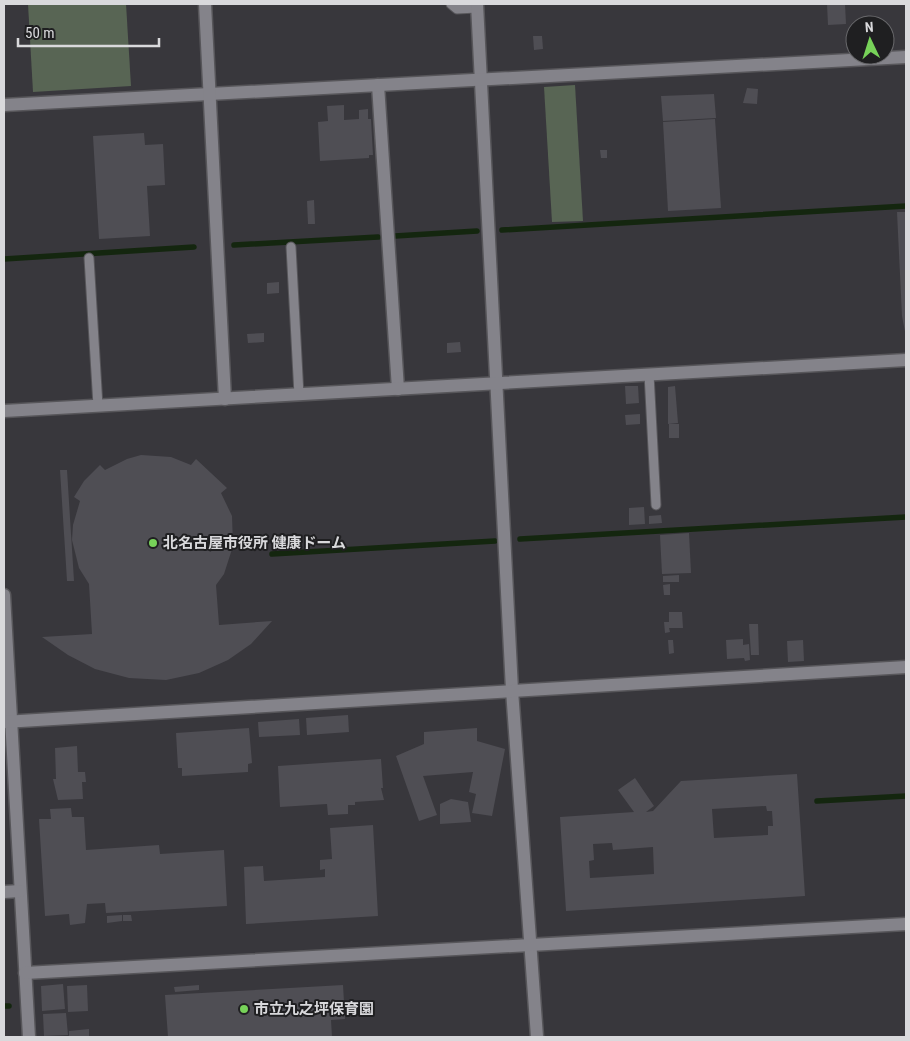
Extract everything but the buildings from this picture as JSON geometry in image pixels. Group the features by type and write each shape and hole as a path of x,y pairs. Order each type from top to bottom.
{"street":[{"path":"205,4 225,399"},
{"path":"477,6 512,690 537,1037"},
{"path":"4,104 906,57"},
{"path":"378,84 398,389"},
{"path":"4,412 906,360"},
{"path":"4,595 7,722 29,1037"},
{"path":"7,722 906,667"},
{"path":"4,892 20,891"},
{"path":"25,972 906,924"}],"lane":[{"path":"450,4 457,9 477,6"},
{"path":"291,247 299,395"},
{"path":"89,258 98,406"},
{"path":"648,374 656,505"}],"green space":[{"path":"28,4 126,4 131,86 33,92"},
{"path":"575,85 583,221 552,222 544,87"}],"waterway":[{"path":"502,230 906,206"},
{"path":"395,236 477,231"},
{"path":"234,245 378,237"},
{"path":"4,259 194,247"},
{"path":"520,539 906,517"},
{"path":"272,554 495,541"},
{"path":"817,801 906,796"},
{"path":"4,1006 9,1006"}],"place":[{"name":"北名古屋市役所 健康ドーム","path":"153,543"},
{"name":"市立九之坪保育園","path":"244,1009"}]}
